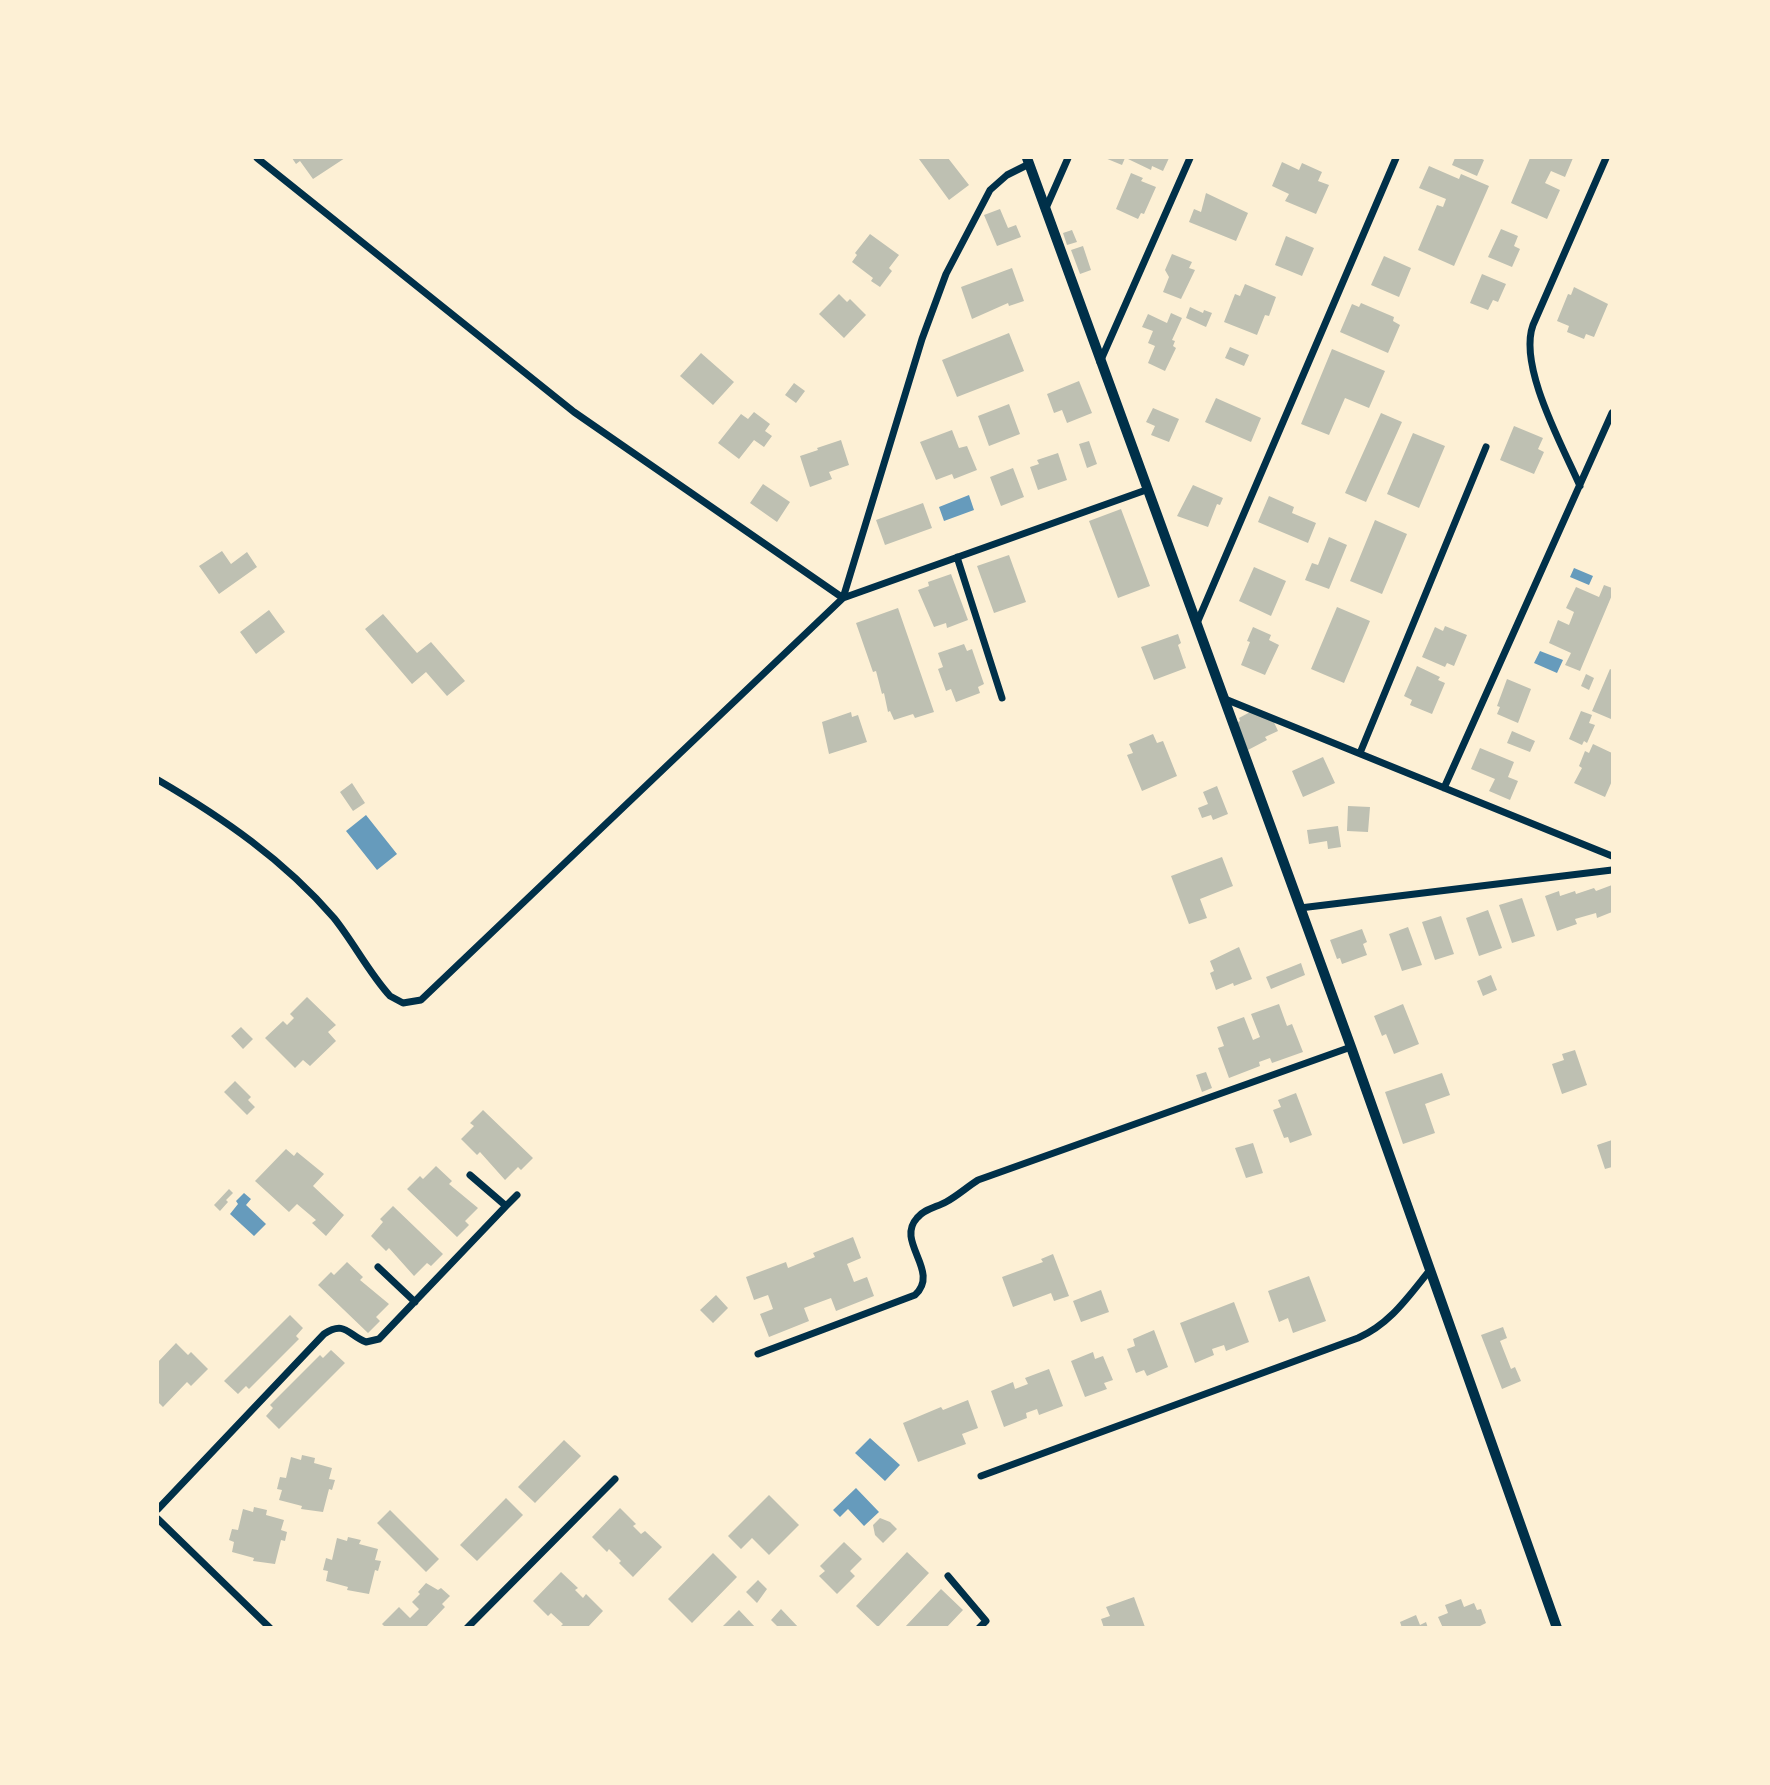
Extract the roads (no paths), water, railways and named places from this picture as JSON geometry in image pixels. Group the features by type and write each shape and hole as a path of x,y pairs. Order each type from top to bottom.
{"street":[{"path":"257,158 574,412 843,598"},
{"path":"1046,209 1068,158"},
{"path":"1100,362 1190,158"},
{"path":"1196,624 1396,158"},
{"path":"1580,486 1531,371 1528,344 1533,325 1606,158"},
{"path":"843,598 922,339 946,274 990,190 1028,161 1351,1047 1558,1628"},
{"path":"1444,788 1612,413"},
{"path":"1360,753 1486,447"},
{"path":"158,780 208,809 266,852 298,880 334,919 390,996 403,1003 417,1002 843,598 1146,490"},
{"path":"957,557 1002,698"},
{"path":"1224,698 1612,856"},
{"path":"1300,908 1612,870"},
{"path":"758,1354 915,1294 922,1286 924,1276 911,1236 914,1221 922,1213 945,1203 978,1180 1351,1047"},
{"path":"470,1175 506,1206"},
{"path":"158,1509 324,1334 335,1328 344,1328 361,1340 374,1341 517,1195"},
{"path":"378,1267 415,1302"},
{"path":"981,1476 1364,1336 1391,1317 1431,1270"},
{"path":"467,1628 615,1479"},
{"path":"158,1519 270,1628"},
{"path":"948,1576 986,1620 979,1628"}],"water":[{"path":"969,495 974,510 944,521 939,507"},
{"path":"1574,568 1593,576 1589,585 1570,577"},
{"path":"1540,651 1563,660 1557,673 1534,663"},
{"path":"366,815 397,854 377,870 346,831"},
{"path":"244,1193 251,1199 246,1205 266,1224 254,1236 230,1214 238,1204 236,1201"},
{"path":"870,1438 900,1465 885,1481 855,1453"},
{"path":"856,1488 879,1512 864,1526 848,1509 840,1517 833,1510"}]}
